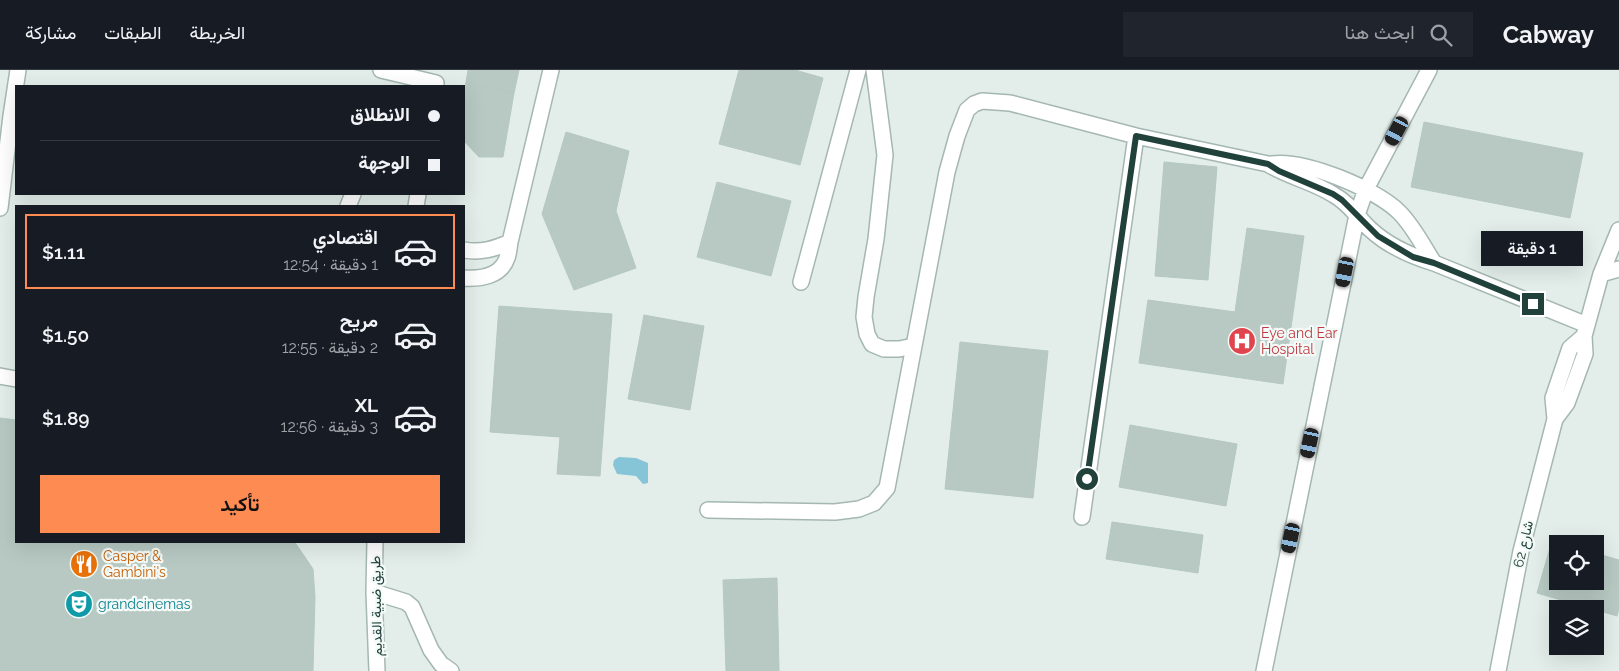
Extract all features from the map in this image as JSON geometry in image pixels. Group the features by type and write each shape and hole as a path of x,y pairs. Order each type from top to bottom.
{"street":[{"path":"16,85 18,70"},
{"path":"381,70 436,80"},
{"path":"465,278 482,279 497,272 507,258 551,70"},
{"path":"801,282 858,70"},
{"path":"874,70 885,155 876,238 864,317 867,334 872,344 884,349 914,346"},
{"path":"1264,671 1357,215 1366,189 1429,70"},
{"path":"0,208 15,90"},
{"path":"708,510 835,512 859,509 874,503 887,488 947,172 957,136 967,110 974,104 982,101 1010,103 1136,136 1268,164 1282,162 1338,177 1366,189 1398,211 1413,229 1434,263"},
{"path":"1082,517 1136,136"},
{"path":"1268,164 1279,171 1333,194 1369,228 1413,257 1434,263 1585,330"},
{"name":"شارع 62","path":"1498,671 1521,551 1555,419 1567,403 1585,354 1585,330 1601,274 1619,230"},
{"path":"465,250 484,252 510,242"},
{"path":"1601,274 1615,272 1619,269"},
{"path":"0,376 15,379"},
{"name":"طريق ضبية القديم","path":"375,543 374,592 377,671"},
{"path":"374,592 406,602 412,608 431,650 441,664 450,671"}],"water":[{"path":"619,457 636,458 648,463 648,483 643,484 636,476 617,474 613,465 614,460"}],"building":[{"path":"468,70 519,70 514,93 466,82"},
{"path":"739,70 795,70 823,78 800,165 719,144"},
{"path":"466,82 514,93 503,157 479,157 465,142"},
{"path":"1424,122 1583,153 1570,218 1411,187"},
{"path":"566,132 629,151 616,211 636,268 574,290 542,214"},
{"path":"1164,162 1217,167 1208,280 1155,276"},
{"path":"717,182 791,201 771,276 697,257"},
{"path":"1247,228 1304,236 1283,384 1139,363 1148,300 1235,312"},
{"path":"499,306 612,314 600,476 557,474 560,437 490,432"},
{"path":"644,315 704,326 690,410 628,399"},
{"path":"960,342 1048,351 1033,498 945,489"},
{"path":"0,418 15,420 15,543 295,543 313,569 315,597 313,671 0,671"},
{"path":"1130,425 1237,444 1226,506 1119,487"},
{"path":"1112,522 1203,535 1198,573 1106,559"},
{"path":"1549,551 1549,590 1604,590 1604,556 1619,560 1619,608 1617,616 1604,612 1604,600 1561,600 1537,593"},
{"path":"777,578 779,671 726,671 723,580"}],"place":[{"name":"Eye and Ear Hospital","path":"1242,341"},
{"name":"Casper & Gambini's","path":"84,564"},
{"name":"grandcinemas","path":"79,604"}],"route":[{"path":"1087,479 1136,136 1268,164 1279,171 1333,194 1342,200 1378,236 1413,257 1434,263 1533,304"}]}
